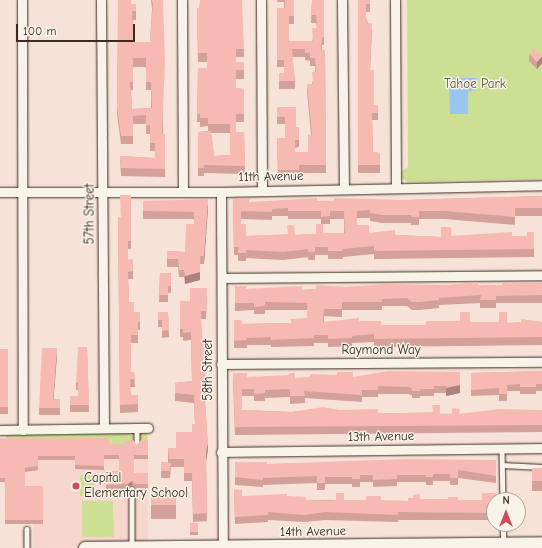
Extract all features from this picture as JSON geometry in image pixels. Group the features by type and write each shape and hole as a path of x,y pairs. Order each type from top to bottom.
{"street":[{"path":"22,0 23,430"},
{"name":"57th Street","path":"101,0 104,192 104,428"},
{"path":"182,0 183,191"},
{"path":"261,0 262,190"},
{"path":"342,0 344,189"},
{"path":"395,0 396,188"},
{"name":"11th Avenue","path":"0,192 221,192 542,185"},
{"name":"58th Street","path":"221,192 221,452 223,547"},
{"path":"222,278 542,275"},
{"name":"Raymond Way","path":"221,364 542,362"},
{"path":"0,430 148,428"},
{"name":"13th Avenue","path":"221,452 542,448"},
{"name":"14th Avenue","path":"85,548 481,546 542,543"}],"lane":[{"path":"137,428 137,445"},
{"path":"502,449 503,492"},
{"path":"502,465 542,467"},
{"path":"132,488 132,548"},
{"path":"27,529 27,548"},
{"path":"498,545 501,532"}],"shaded area":[{"name":"Capital Elementary School","path":"148,428 148,547 33,548 33,524 43,524 5,490 5,483 0,482 0,444 6,443 6,430"}],"green space":[{"name":"Tahoe Park","path":"407,0 542,0 542,179 408,182 401,178 401,172 408,167"},
{"path":"147,432 148,445 6,443 6,434"},
{"path":"80,475 94,475 94,496 80,496"},
{"path":"82,501 113,501 113,519 82,519"},
{"path":"82,519 114,519 114,537 82,537"}],"water":[{"path":"449,78 476,78 476,91 468,91 468,114 450,114"}],"building":[{"path":"118,0 131,0 131,4 136,4 136,11 132,11 134,42 150,42 152,0 163,0 165,63 162,134 165,134 165,169 121,168 120,156 155,158 155,143 150,143 150,125 146,126 146,115 133,116 133,136 121,136 117,106","holes":["133,58 146,58 146,82 151,82 152,108 132,109 130,82 133,82"]},
{"path":"200,0 242,0 244,49 236,49 236,62 244,62 244,70 236,70 236,88 244,89 244,114 236,114 236,132 244,132 245,166 204,165 204,168 198,168 198,132 211,131 214,156 230,155 230,124 208,124 208,118 200,118 200,114 197,114 198,68 207,68 207,53 198,53 197,8 199,8"},
{"path":"285,0 294,0 294,16 289,16 289,41 313,41 312,28 317,28 316,15 311,15 312,0 324,0 324,37 322,37 321,50 325,50 326,165 299,165 299,170 278,170 277,138 285,138 285,117 277,117 277,107 296,107 296,127 299,127 299,140 295,140 295,152 308,152 308,135 312,135 307,84 313,84 312,72 316,72 315,58 310,58 310,53 305,53 305,49 292,49 295,81 279,81 279,73 284,73 284,60 277,60 277,8 285,8"},
{"path":"358,0 370,0 370,4 366,4 366,18 368,24 372,23 370,70 374,70 374,105 378,106 378,113 372,113 373,152 380,153 380,165 358,165"},
{"path":"534,49 542,56 537,62 529,54"},
{"path":"120,195 131,195 131,241 128,241 128,259 133,259 133,271 128,272 129,302 134,302 134,312 140,312 140,322 138,322 138,335 131,335 131,372 134,372 135,379 130,379 131,395 138,395 138,404 120,405 118,217 121,217"},
{"path":"542,196 542,208 515,208 515,217 445,211 419,211 419,217 411,217 411,215 382,215 370,213 370,210 357,211 357,225 369,225 369,233 395,230 395,235 441,237 441,227 451,227 451,236 512,232 512,236 527,236 527,232 534,232 534,249 374,251 374,246 343,249 342,251 328,251 328,247 315,247 315,252 308,252 308,249 283,252 246,250 246,253 238,253 238,247 234,247 233,199 249,198 249,202 317,198 317,201 334,201 334,198 406,200","holes":["288,208 288,211 321,211 321,217 330,216 330,211 344,211 345,233 323,233 323,224 316,224 316,234 295,235 294,225 287,225 288,234 246,236 246,224 241,224 241,211 272,212 272,209"]},
{"path":"208,199 204,256 200,256 200,272 185,276 184,270 179,270 178,259 167,259 167,251 185,252 186,224 194,224 194,212 143,211 143,201"},
{"path":"160,273 171,273 171,286 168,286 168,295 159,295"},
{"path":"478,282 478,285 502,285 502,283 542,282 542,295 496,296 496,300 480,300 481,295 439,298 439,300 420,302 412,302 407,298 382,299 382,302 342,302 342,309 324,309 323,322 359,318 359,321 381,321 381,325 426,325 426,321 460,321 460,312 470,312 470,322 499,322 499,312 507,312 507,323 521,322 521,319 542,322 542,337 374,339 374,334 352,336 352,338 328,339 328,335 314,335 314,338 271,340 271,337 246,338 247,340 234,341 234,320 242,320 242,324 291,323 291,319 307,318 307,303 265,302 265,306 254,307 254,303 235,303 235,286 246,286 246,289 302,286 302,290 316,289 316,285 346,287 386,284 446,285"},
{"path":"190,288 207,288 206,311 201,311 202,343 205,343 206,393 204,393 208,441 206,454 207,513 193,514 192,473 184,473 184,459 169,459 168,448 176,448 176,432 192,432 192,424 195,424 194,395 175,393 175,383 192,381 191,332 183,333 183,329 180,329 180,301 190,301"},
{"path":"158,312 168,312 169,330 162,331 162,320 158,320"},
{"path":"78,347 87,347 89,405 70,405 70,396 78,396 78,383 76,383"},
{"path":"42,348 57,348 53,399 60,399 60,408 39,408"},
{"path":"0,349 8,349 8,407 0,407"},
{"path":"388,371 460,372 460,385 446,388 446,386 434,386 434,389 420,389 420,391 412,391 412,388 408,387 378,386 378,390 362,390 362,395 304,391 305,396 290,396 290,389 265,390 265,393 254,394 254,389 242,389 242,410 291,412 323,407 340,410 378,409 378,413 401,413 433,412 432,405 440,405 440,414 452,414 452,408 460,409 459,414 499,409 542,410 542,425 235,427 233,373 247,373 247,377 289,375 289,373 295,373 295,378 310,377 310,374 337,375 337,372 353,372 353,377"},
{"path":"542,371 542,384 536,384 536,387 520,387 520,384 507,385 507,394 499,394 499,388 471,390 471,373"},
{"path":"0,438 109,438 109,444 125,444 124,441 133,440 137,445 141,440 148,440 148,455 134,455 134,473 148,473 148,484 136,484 132,481 128,484 106,485 106,471 119,471 119,455 104,455 104,466 75,465 75,456 38,456 38,466 25,468 25,486 43,486 43,520 5,520 5,478 0,478"},
{"path":"405,459 496,460 496,476 458,470 458,478 450,478 450,474 433,474 433,477 426,477 426,475 397,475 397,479 373,480 373,475 360,475 360,479 352,479 352,477 325,477 325,483 317,483 317,476 263,478 263,480 235,477 235,462 267,462 267,464"},
{"path":"161,462 171,463 170,471 161,471"},
{"path":"532,468 542,468 542,481 532,481"},
{"path":"234,489 242,490 242,496 287,494 287,496 306,497 306,500 329,501 336,500 336,493 344,493 344,500 366,500 366,496 381,496 381,500 408,501 408,498 413,498 413,495 420,494 420,499 448,499 448,497 458,497 458,500 482,500 482,493 486,493 486,513 398,512 398,515 325,512 305,515 268,512 268,515 235,517"},
{"path":"151,491 176,491 176,505 151,505"},
{"path":"190,523 198,523 198,532 190,532"}],"place":[{"name":"Capital Elementary School","path":"76,486"}]}
